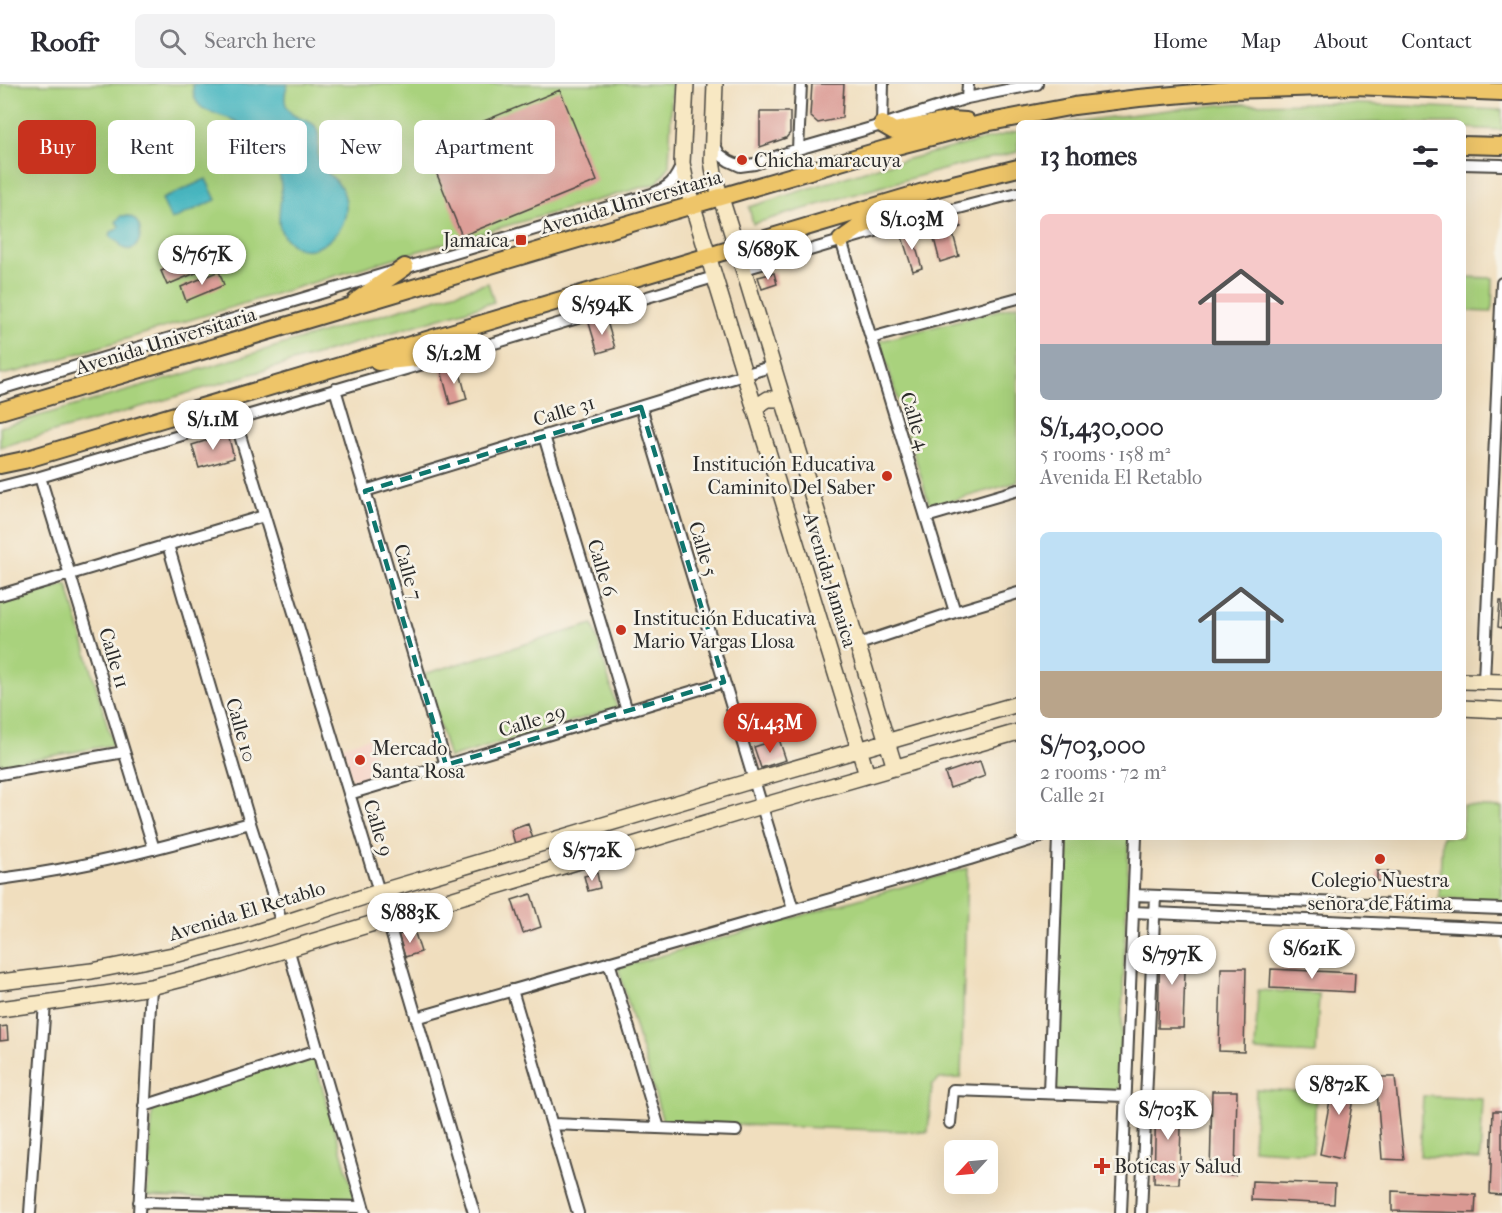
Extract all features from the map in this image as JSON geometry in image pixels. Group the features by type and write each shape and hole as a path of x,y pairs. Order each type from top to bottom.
{"main road":[{"name":"Avenida Jamaica","path":"686,84 682,163 687,187 867,775"},
{"name":"Avenida Jamaica","path":"715,84 712,161 715,179 895,768"},
{"name":"Avenida Universitaria","path":"0,411 885,148 985,123 1074,106 1279,86 1354,86 1502,92"},
{"path":"882,124 894,131 951,120 985,123"},
{"path":"1466,145 1502,146"},
{"path":"0,465 24,460 937,188 1016,168"},
{"path":"841,240 859,227 915,203 937,188"},
{"path":"347,309 405,267"},
{"path":"347,363 447,357"},
{"path":"754,408 768,399 783,399"},
{"path":"1466,681 1502,682"},
{"name":"Avenida El Retablo","path":"0,982 92,971 178,954 754,780 1016,705"},
{"path":"1466,708 1502,710"},
{"path":"0,1008 45,1004 151,987 225,968 762,806 1016,733"}],"street":[{"path":"798,149 801,84"},
{"path":"882,124 884,84"},
{"path":"967,98 968,84"},
{"name":"Avenida Universitaria","path":"713,139 719,154 729,161 740,166 755,164 967,98 1037,84"},
{"name":"Avenida Universitaria","path":"0,389 652,194 665,188 676,178 682,163"},
{"path":"1466,164 1502,165"},
{"path":"744,269 841,240 1016,194"},
{"name":"Calle 4","path":"841,240 955,612"},
{"path":"0,487 714,277"},
{"path":"1484,681 1502,283"},
{"path":"871,338 1016,299"},
{"name":"Calle 31","path":"365,491 773,366"},
{"name":"Calle 7","path":"335,389 446,765"},
{"name":"Calle 5","path":"641,407 793,909"},
{"name":"Calle 9","path":"235,419 474,1213"},
{"name":"Calle 6","path":"544,436 627,711"},
{"name":"Calle 11","path":"40,477 154,849"},
{"path":"926,517 1016,491"},
{"path":"0,595 264,516"},
{"name":"Calle 10","path":"168,545 282,924"},
{"path":"856,645 1016,594"},
{"name":"Calle 29","path":"349,794 724,682"},
{"path":"0,774 124,752"},
{"path":"0,879 65,869 154,849 250,823"},
{"path":"416,1018 1030,840"},
{"path":"1049,1093 1058,840"},
{"path":"1121,1213 1136,840"},
{"path":"1134,895 1502,909"},
{"path":"1141,1213 1155,896"},
{"path":"1133,912 1502,929"},
{"path":"151,987 139,1208 364,1210 288,948"},
{"path":"609,962 659,1128"},
{"path":"512,990 578,1213"},
{"path":"30,1213 45,1004"},
{"path":"144,1106 318,1050"},
{"path":"950,1123 953,1090 1125,1096"},
{"path":"552,1125 736,1131"}],"highlighted area":[{"path":"641,407 724,682 446,765 365,491"}],"shaded area":[{"name":"Mercado Santa Rosa","path":"368,738 379,774 352,782 342,746"}],"green space":[{"path":"0,84 672,84 669,167 657,183 0,375"},
{"path":"1336,103 1502,110 1502,130 1466,128 1466,120 1088,120 1230,104"},
{"path":"1016,132 1016,152 918,176 753,224 749,207 881,166"},
{"path":"1466,277 1493,278 1492,312 1466,311"},
{"path":"488,283 494,302 0,447 0,427"},
{"path":"1016,306 1016,483 930,507 880,341"},
{"path":"67,584 113,745 0,765 0,602"},
{"path":"593,624 617,708 449,758 424,674"},
{"path":"1466,806 1502,808 1502,901 1439,898 1442,840 1466,840"},
{"path":"1062,840 1129,840 1119,1092 1052,1090"},
{"path":"967,868 961,1078 940,1079 932,1085 928,1132 663,1122 618,968"},
{"path":"1258,990 1319,994 1316,1054 1255,1051"},
{"path":"312,1052 357,1205 147,1196 153,1103"},
{"path":"1256,1089 1316,1092 1313,1153 1253,1149"},
{"path":"1423,1096 1483,1099 1480,1160 1420,1156"}],"water":[{"path":"193,84 288,84 285,93 286,106 295,116 306,120 234,120 203,108 198,104 193,93"},
{"path":"307,120 311,122 318,135 319,174 328,174 340,186 345,197 344,220 333,237 311,249 298,248 288,241 279,224 279,174 307,174"},
{"path":"206,179 216,200 171,220 162,199"},
{"path":"121,216 130,217 139,226 139,240 131,249 121,247 110,236 111,232 118,229 116,222"}],"building":[{"path":"812,84 844,84 842,118 818,123 810,116"},
{"path":"560,90 597,181 462,236 437,174 555,174 555,120 486,120"},
{"path":"760,112 790,112 790,133 786,138 760,147"},
{"path":"958,219 961,227 952,230 959,256 940,262 931,227"},
{"path":"911,231 922,268 913,271 901,234"},
{"path":"199,256 205,269 167,285 161,271"},
{"path":"219,271 224,285 186,301 181,287"},
{"path":"774,273 777,284 762,289 758,277"},
{"path":"606,318 615,348 598,353 589,323"},
{"path":"458,365 467,399 450,404 441,370"},
{"path":"228,434 234,458 199,468 192,445"},
{"path":"1500,601 1502,601 1502,628 1498,627"},
{"path":"779,739 786,760 761,768 754,747"},
{"path":"980,761 985,776 950,788 945,773"},
{"path":"528,824 533,839 515,844 511,830"},
{"path":"1377,871 1398,872 1398,881 1377,881"},
{"path":"597,873 600,888 588,891 584,876"},
{"path":"531,894 541,927 523,933 512,900"},
{"path":"414,930 421,952 405,957 398,935"},
{"path":"1160,944 1186,944 1183,1028 1158,1028"},
{"path":"1221,968 1246,968 1244,1052 1219,1051"},
{"path":"1271,969 1355,973 1354,992 1270,988"},
{"path":"7,1026 8,1040 0,1041 0,1027"},
{"path":"1335,1073 1357,1077 1342,1159 1320,1154"},
{"path":"1376,1077 1395,1077 1404,1160 1382,1159"},
{"path":"1212,1091 1237,1091 1235,1176 1210,1174"},
{"path":"1156,1099 1182,1100 1179,1184 1154,1183"},
{"path":"1493,1111 1502,1111 1502,1195 1490,1194"},
{"path":"1252,1181 1335,1184 1334,1204 1251,1200"},
{"path":"1392,1191 1476,1195 1475,1213 1392,1211"}],"place":[{"name":"Chicha maracuya","path":"742,160"},
{"name":"Jamaica","path":"521,240"},
{"name":"Institución Educativa Caminito Del Saber","path":"887,476"},
{"name":"Institución Educativa Mario Vargas Llosa","path":"621,630"},
{"name":"Mercado Santa Rosa","path":"360,760"},
{"name":"Colegio Nuestra señora de Fátima","path":"1380,859"},
{"name":"Boticas y Salud","path":"1102,1166"}]}
